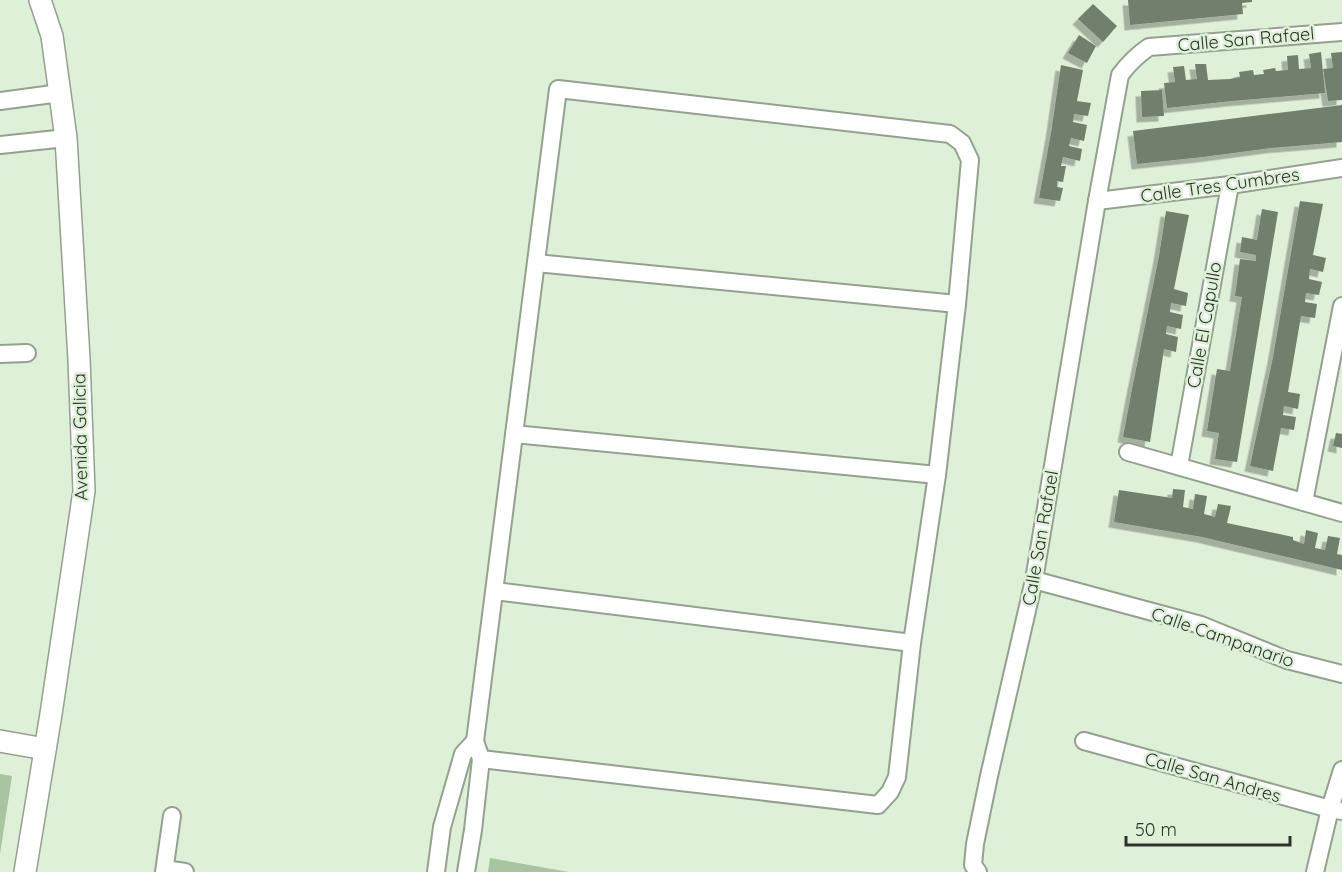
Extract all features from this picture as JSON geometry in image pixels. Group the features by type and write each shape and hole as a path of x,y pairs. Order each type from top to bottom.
{"street":[{"name":"Avenida Galicia","path":"25,872 84,491 66,138 52,36 40,0"},
{"name":"Calle San Rafael","path":"978,872 973,865 975,844 1034,580 1120,75 1129,63 1149,47 1342,32"},
{"path":"466,872 481,759 475,741 558,89 950,134 962,143 970,160 957,304 937,476 912,643 897,777 890,792 878,805 481,759"},
{"path":"0,101 60,93"},
{"path":"0,145 66,138"},
{"name":"Calle Tres Cumbres","path":"1097,201 1230,185 1342,168"},
{"name":"Calle El Capullo","path":"1179,466 1230,185"},
{"path":"536,263 957,304"},
{"path":"1304,502 1342,306"},
{"path":"0,354 27,353"},
{"path":"514,434 937,476"},
{"path":"1128,452 1342,513"},
{"name":"Calle Campanario","path":"1034,580 1201,625 1287,660 1342,674"},
{"path":"495,591 912,643"},
{"path":"0,741 45,749"},
{"path":"436,872 442,827 463,754 475,741"},
{"name":"Calle San Andres","path":"1084,741 1336,810"},
{"path":"1316,872 1336,810 1342,770"},
{"path":"172,816 165,870 185,872"}],"green space":[{"path":"0,774 12,776 0,854"},
{"path":"490,858 569,872 488,872"}],"building":[{"path":"1128,0 1252,0 1252,2 1242,3 1243,14 1130,25"},
{"path":"1093,4 1117,26 1103,42 1078,19"},
{"path":"1079,35 1096,46 1087,63 1068,53"},
{"path":"1321,52 1325,93 1167,108 1164,83 1175,82 1173,67 1184,66 1186,80 1197,79 1195,64 1206,64 1208,80 1230,79 1240,77 1239,72 1253,70 1254,75 1264,74 1263,70 1275,68 1276,71 1288,70 1287,56 1298,55 1299,69 1311,68 1309,54"},
{"path":"1342,52 1342,100 1328,101 1323,69 1333,68 1331,53"},
{"path":"1061,65 1083,70 1077,101 1091,103 1088,116 1074,114 1073,122 1087,125 1084,141 1071,138 1069,146 1082,149 1080,161 1063,157 1061,166 1066,166 1063,182 1057,181 1057,187 1063,188 1060,201 1039,198"},
{"path":"1162,90 1164,116 1142,117 1141,91"},
{"path":"1342,105 1342,142 1137,164 1133,131"},
{"path":"1300,201 1323,204 1313,255 1326,258 1323,272 1310,269 1309,279 1322,282 1319,295 1306,293 1305,302 1317,304 1315,318 1301,316 1288,392 1300,394 1298,409 1284,406 1283,415 1296,417 1294,430 1281,428 1273,471 1250,466 1273,357"},
{"path":"1262,209 1278,212 1237,462 1215,459 1219,433 1207,431 1217,369 1230,371 1242,297 1235,296 1240,259 1256,261 1256,255 1240,252 1242,237 1257,240"},
{"path":"1166,211 1189,215 1174,289 1188,293 1186,306 1171,303 1170,312 1183,315 1181,329 1167,326 1166,334 1178,337 1176,352 1164,349 1150,442 1123,437"},
{"path":"1336,433 1342,434 1342,448 1333,446"},
{"path":"1173,489 1185,490 1183,507 1193,509 1195,494 1207,496 1204,514 1215,517 1218,504 1231,506 1227,523 1293,537 1293,540 1304,544 1306,530 1318,533 1315,548 1325,550 1328,536 1340,538 1337,554 1342,555 1342,570 1202,537 1114,522 1119,490 1172,498"}]}
